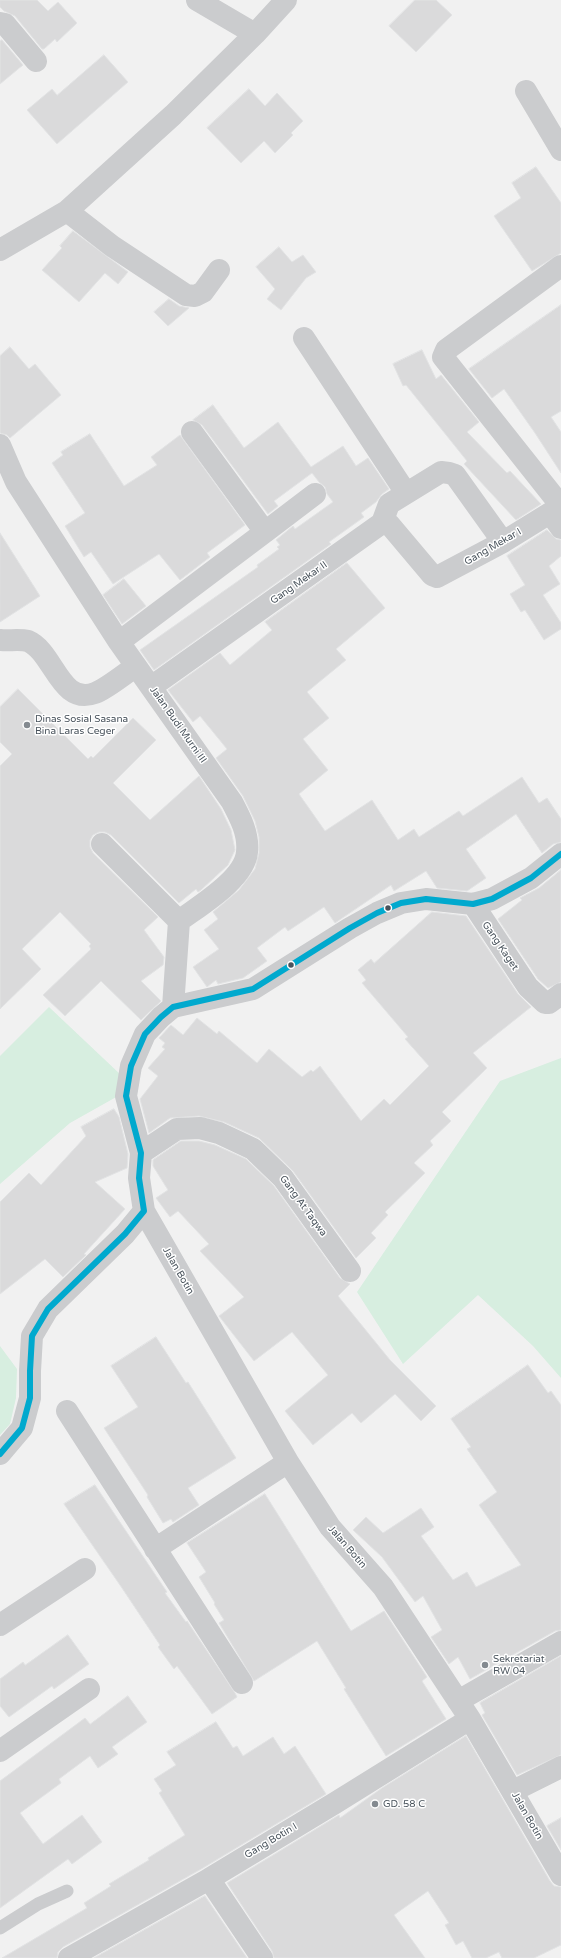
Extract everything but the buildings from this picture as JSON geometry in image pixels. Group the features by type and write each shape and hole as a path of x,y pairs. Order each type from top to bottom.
{"street":[{"path":"197,0 255,34"},
{"path":"0,250 67,211 173,115 255,34 286,0"},
{"path":"0,23 6,24 36,61"},
{"path":"526,91 561,150"},
{"path":"67,211 112,246 186,294 195,296 203,292 219,270"},
{"path":"557,516 443,357 446,350 561,266"},
{"path":"304,338 406,493"},
{"path":"192,432 265,532"},
{"name":"Jalan Budi Murni III","path":"0,445 16,482 119,642 232,802 242,823 246,839 247,852 245,861 240,870 223,887 179,921"},
{"path":"382,523 389,504 441,472 455,475 503,542"},
{"path":"119,642 315,494"},
{"name":"Gang Mekar I","path":"382,523 389,524 435,577 440,577 503,542 557,516"},
{"name":"Gang Mekar II","path":"152,687 382,523"},
{"path":"0,640 27,641 32,644 42,651 56,674 72,692 80,695 96,693 136,666"},
{"path":"102,844 179,921 173,1007"},
{"path":"0,1454 22,1428 30,1398 32,1336 48,1309 126,1234 144,1212 139,1178 141,1153 126,1096 131,1066 145,1034 173,1007 253,989 350,928 377,913 401,903 426,900 472,904 492,899 512,890 531,878 561,854"},
{"name":"Gang Kaget","path":"472,904 528,987 545,1003 549,1003 561,994"},
{"name":"Gang At Taqwa","path":"141,1153 177,1129 200,1128 219,1133 253,1149 283,1178 350,1270"},
{"name":"Jalan Botin","path":"144,1212 288,1462 330,1527 383,1587 470,1719 561,1875"},
{"path":"67,1411 242,1683"},
{"path":"155,1549 288,1462"},
{"path":"0,1625 85,1569"},
{"path":"458,1701 561,1642"},
{"path":"0,1751 90,1689"},
{"name":"Gang Botin I","path":"69,1958 209,1879 470,1719"},
{"path":"513,1791 561,1767"},
{"path":"209,1879 262,1958"}],"lane":[{"path":"0,1928 38,1904 67,1891"}],"green space":[{"path":"49,1007 121,1075 118,1096 70,1123 0,1184 0,1056"},
{"path":"561,1058 561,1378 533,1346 478,1295 403,1364 357,1292 500,1081"},
{"path":"0,1346 17,1369 16,1398 10,1424 0,1435"}],"transit line":[{"path":"0,1454 22,1428 30,1398 32,1336 48,1309 125,1234 144,1211 139,1178 141,1153 126,1096 131,1066 145,1034 173,1007 253,989 350,928 377,913 401,903 426,899 473,904 492,899 531,878 561,854"}],"place":[{"name":"Dinas Sosial Sasana Bina Laras Ceger","path":"27,725"},
{"name":"Sekretariat RW 04","path":"485,1665"},
{"name":"GD. 58 C","path":"375,1804"}]}
